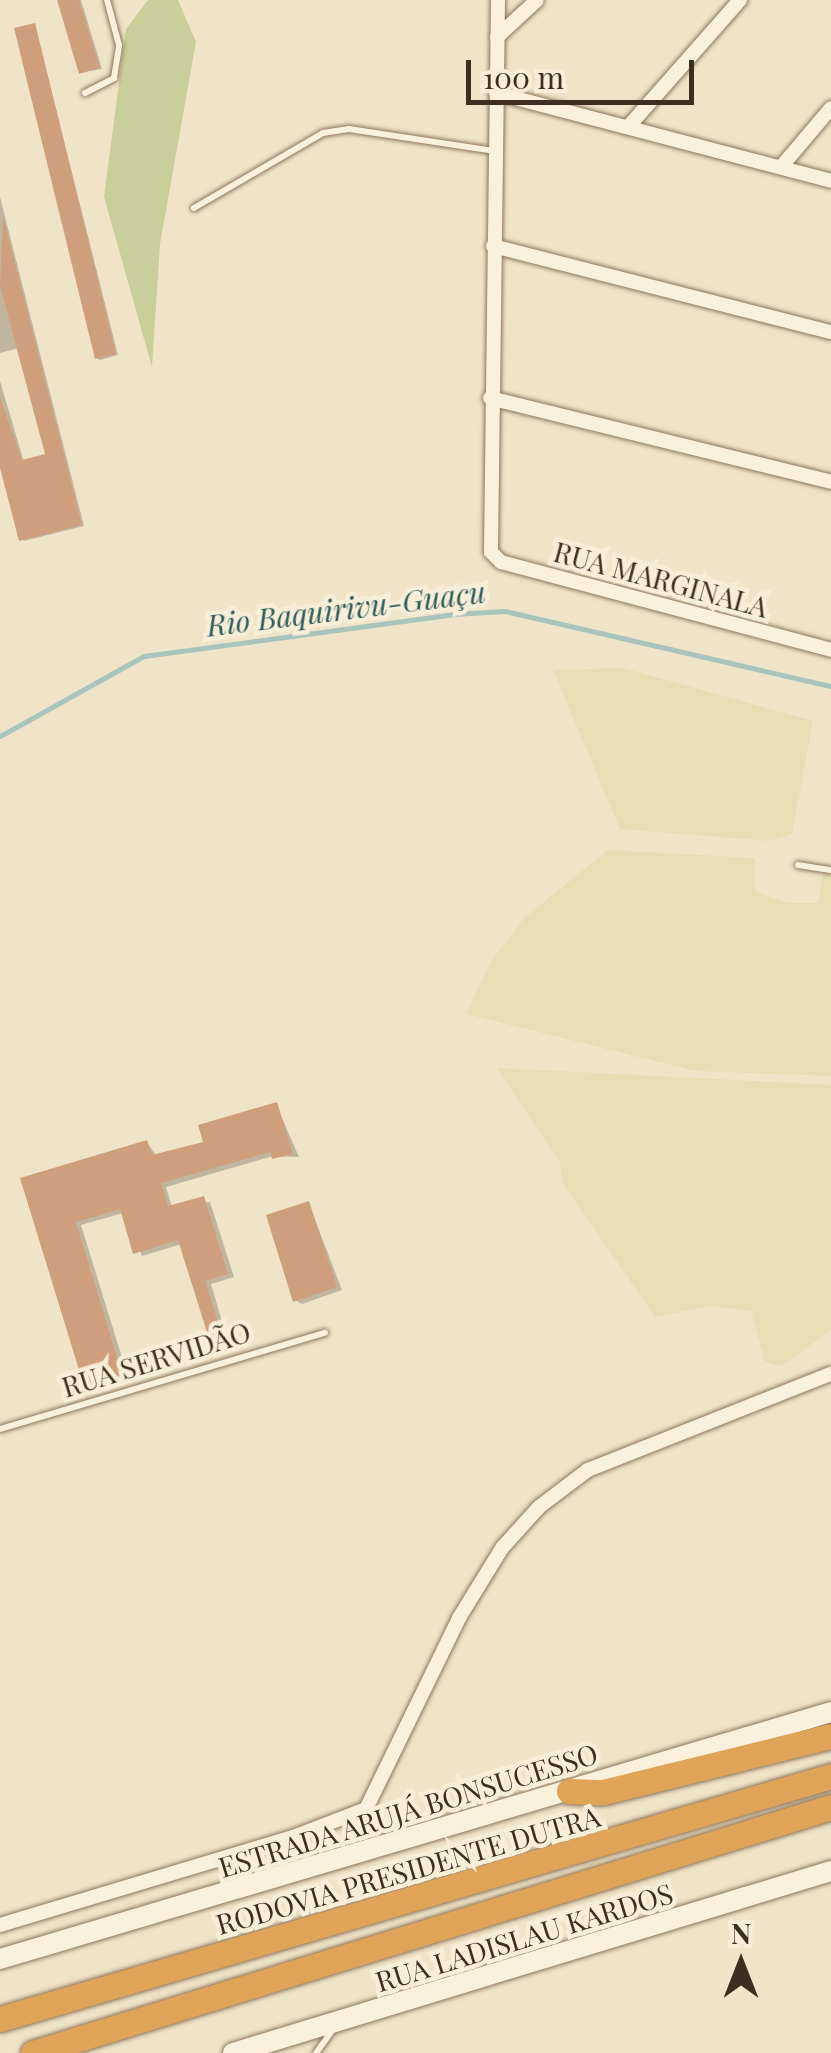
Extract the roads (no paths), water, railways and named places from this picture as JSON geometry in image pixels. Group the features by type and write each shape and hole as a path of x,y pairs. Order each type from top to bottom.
{"highway":[{"path":"569,1791 604,1792 831,1736"},
{"name":"RODOVIA PRESIDENTE DUTRA","path":"0,2018 831,1776"},
{"path":"33,2053 831,1807"}],"street":[{"path":"498,0 490,398 831,482"},
{"path":"497,37 538,0"},
{"path":"629,126 740,0"},
{"path":"496,93 831,180"},
{"path":"780,167 831,108"},
{"path":"493,246 831,332"},
{"name":"RUA MARGINALA","path":"490,398 488,543 500,562 831,650"},
{"path":"0,1925 293,1837 366,1808 474,1592 539,1507 588,1470 831,1374"},
{"name":"ESTRADA ARUJÁ BONSUCESSO","path":"0,1959 831,1712"},
{"name":"RUA LADISLAU KARDOS","path":"233,2053 831,1872"}],"lane":[{"path":"84,93 114,78 119,46 107,0"},
{"path":"194,208 324,133 349,129 495,151"},
{"path":"798,864 831,870"},
{"name":"RUA SERVIDÃO","path":"0,1430 325,1333"},
{"path":"316,2053 340,2022"}],"waterway":[{"name":"Rio Baquirivu-Guaçu","path":"0,736 144,656 453,614 505,611 831,686"}]}
